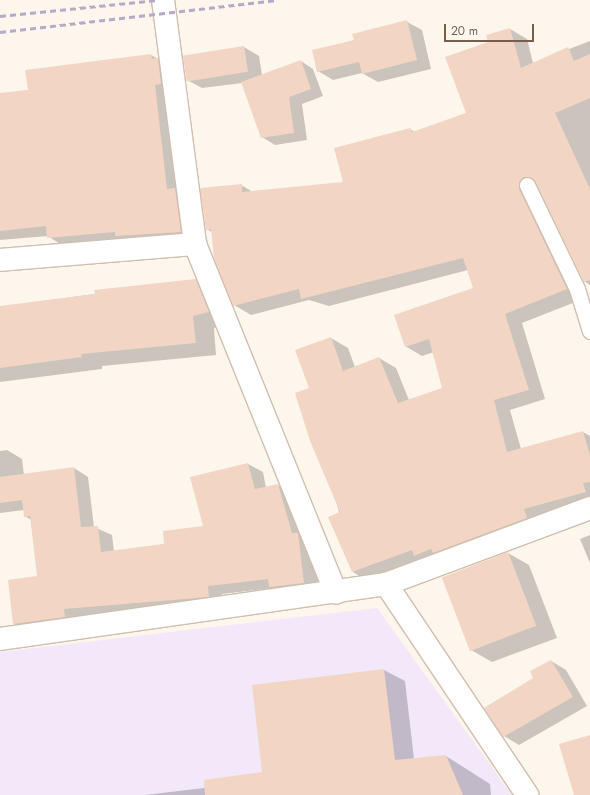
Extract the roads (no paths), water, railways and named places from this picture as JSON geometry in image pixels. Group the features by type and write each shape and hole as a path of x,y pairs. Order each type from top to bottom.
{"street":[{"path":"163,0 195,244 336,593"},
{"path":"0,260 195,244"},
{"path":"0,639 336,593 386,584 590,508"},
{"path":"386,584 527,795"}],"lane":[{"path":"527,185 577,289 590,331"}],"railway":[{"path":"0,16 157,0"},
{"path":"0,32 275,0"}]}
